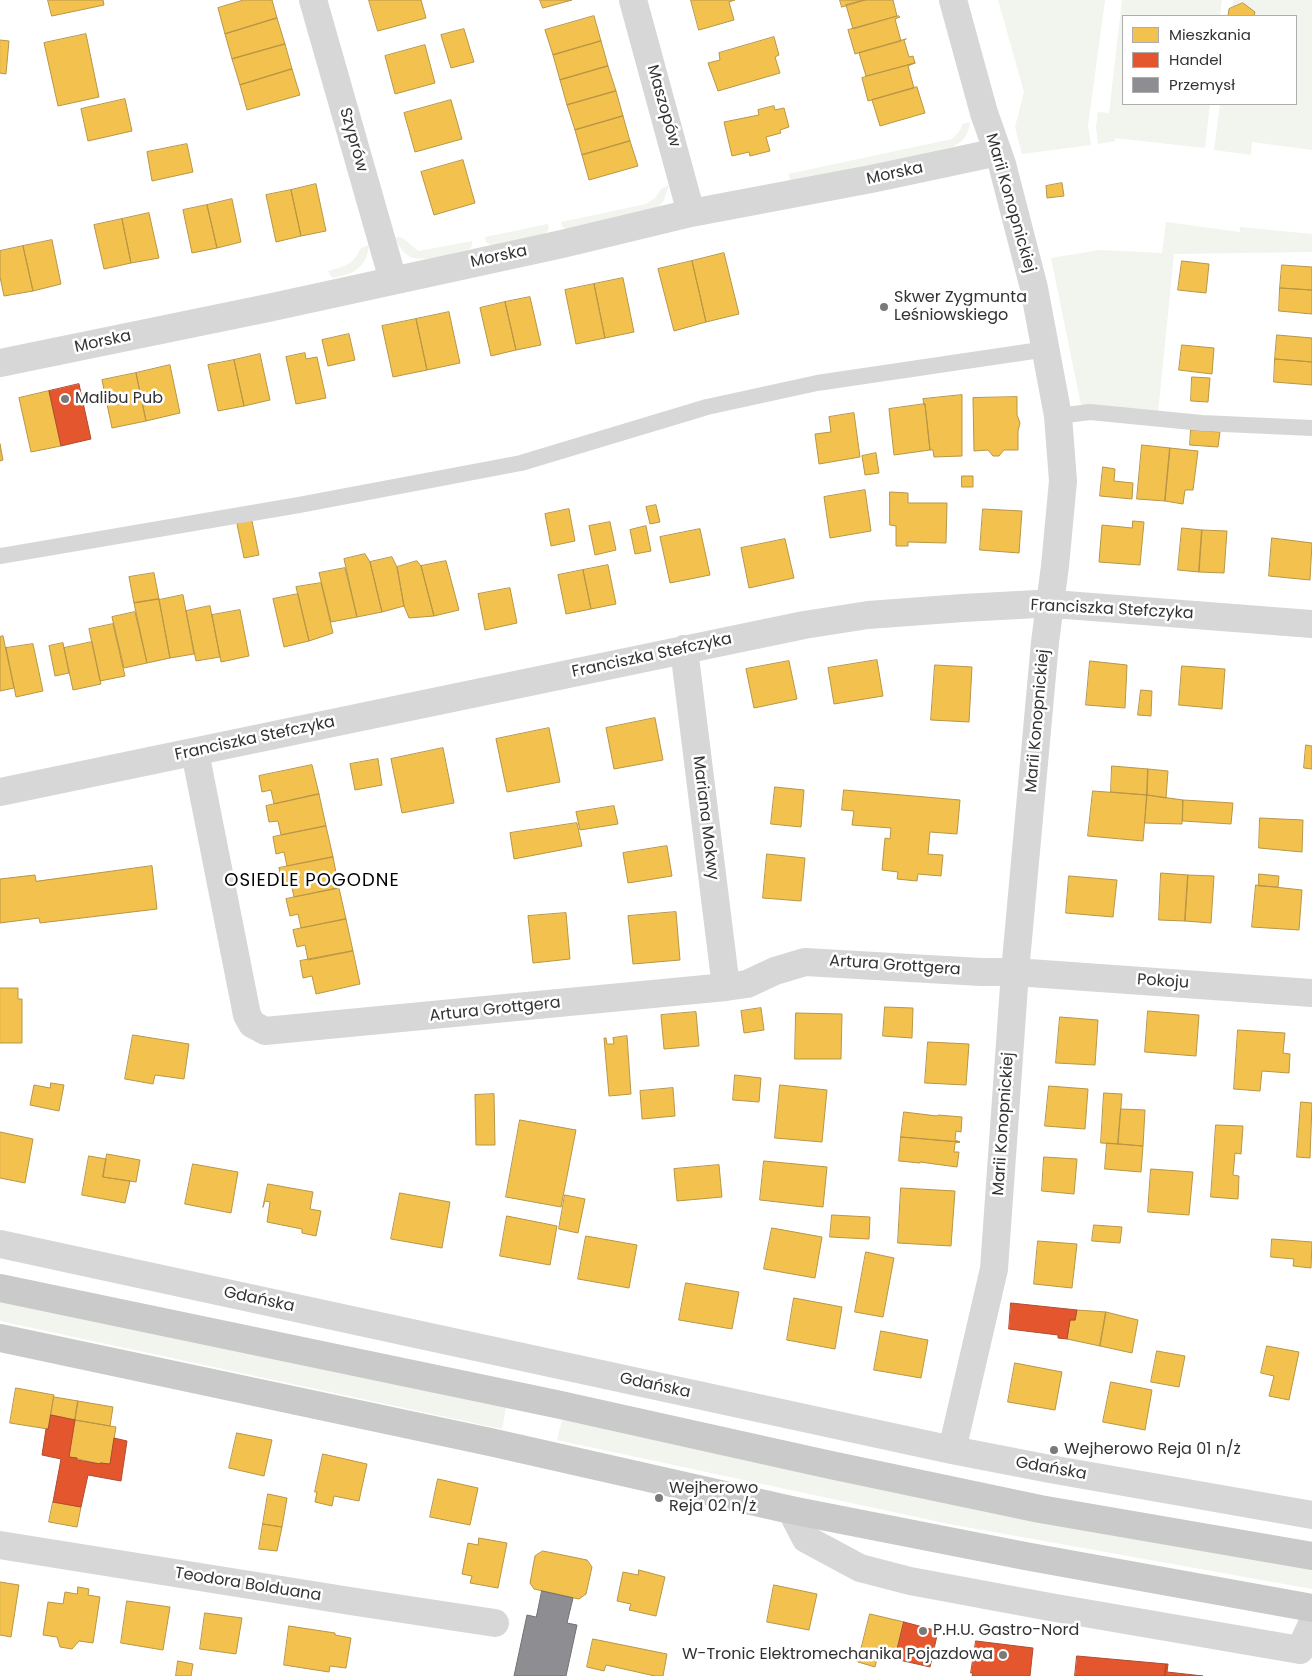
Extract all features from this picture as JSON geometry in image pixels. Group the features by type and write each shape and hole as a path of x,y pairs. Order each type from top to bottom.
{"main road":[{"path":"0,1288 547,1402 1040,1509 1312,1556"},
{"path":"0,1338 480,1440 791,1510 1025,1556 1312,1608"}],"street":[{"name":"Szyprów","path":"313,0 393,280"},
{"name":"Maszopów","path":"633,0 691,213"},
{"name":"Marii Konopnickiej","path":"952,1450 994,1269 1015,972 1045,642 1051,604 1062,481 1058,416 1047,349 1034,288 998,152 984,112 953,0"},
{"name":"Morska","path":"0,363 268,308 562,244 691,213 871,179 998,152"},
{"name":"Franciszka Stefczyka","path":"0,792 804,625 868,615 1051,604 1312,624"},
{"name":"Mariana Mokwy","path":"684,650 726,987"},
{"name":"Artura Grottgera","path":"195,752 247,1015 252,1024 265,1032 726,987 747,984 776,971 806,962 981,972 1015,972"},
{"name":"Pokoju","path":"1015,972 1312,993"},
{"name":"Gdańska","path":"0,1244 952,1450 1312,1515"},
{"path":"791,1510 806,1539 860,1568 910,1581 1306,1651 1312,1624"},
{"name":"Teodora Bolduana","path":"0,1545 495,1623"}],"lane":[{"path":"0,556 298,506 522,463 707,408 817,383 1047,349"},
{"path":"1058,416 1090,412 1202,423 1312,428"}],"shaded area":[{"path":"998,0 1105,0 1088,126 1091,145 1022,154 1015,127 1024,92"},
{"path":"1122,0 1222,0 1220,15 1122,15 1122,105 1210,105 1205,148 1115,138 1115,141 1098,144 1096,127 1098,112 1109,113"},
{"path":"1233,0 1312,0 1312,150 1252,142 1251,155 1214,150 1220,105 1297,105 1297,15 1254,15 1255,12 1243,3 1232,7"},
{"path":"970,122 965,137 952,147 791,182 788,174 952,139 959,132 963,124"},
{"path":"669,185 663,202 655,209 566,229 562,226 561,222 646,204 655,198 662,188"},
{"path":"1166,222 1240,232 1240,227 1312,234 1312,252 1174,254 1158,413 1110,406 1081,405 1051,258 1100,250 1162,253"},
{"path":"548,224 549,229 546,233 491,245 486,242 485,237"},
{"path":"399,237 419,251 472,241 472,245 470,249 431,258 416,259 410,257 401,249 394,238"},
{"path":"369,245 362,265 346,275 332,278 328,271 348,264 361,248"},
{"path":"0,1299 506,1408 502,1429 0,1321"},
{"path":"562,1420 901,1493 1312,1570 1312,1589 949,1524 557,1440"}],"building: Mieszkania":[{"path":"48,0 103,0 104,5 52,16"},
{"path":"244,0 272,0 277,18 225,34 218,8"},
{"path":"369,0 421,0 426,18 378,31"},
{"path":"540,0 572,0 543,8"},
{"path":"691,0 735,0 729,2 734,20 699,30"},
{"path":"840,0 865,0 842,7"},
{"path":"865,0 893,0 897,16 853,29 846,5"},
{"path":"1243,3 1255,12 1254,15 1228,15 1229,9"},
{"path":"594,16 601,41 553,55 545,30"},
{"path":"899,16 895,19 901,41 855,54 848,30"},
{"path":"277,18 285,44 232,59 225,34"},
{"path":"464,29 474,62 451,68 441,35"},
{"path":"86,34 99,97 58,106 44,43"},
{"path":"774,37 779,55 775,57 780,73 718,91 708,63 720,60 719,53"},
{"path":"906,39 904,40 909,57 913,56 915,63 866,76 859,53"},
{"path":"0,40 9,41 6,74 0,73"},
{"path":"601,41 608,66 560,80 553,55"},
{"path":"285,44 292,69 240,85 232,59"},
{"path":"425,45 435,83 395,94 385,56"},
{"path":"915,63 908,66 914,88 868,101 862,78"},
{"path":"608,66 616,91 567,105 560,80"},
{"path":"292,69 300,95 247,110 240,85"},
{"path":"917,87 925,113 880,126 872,100"},
{"path":"616,91 623,116 575,130 567,105"},
{"path":"125,99 132,131 88,141 81,109"},
{"path":"451,100 462,139 415,152 404,113"},
{"path":"774,106 775,110 784,108 789,127 780,130 781,133 766,137 770,151 750,156 749,152 732,156 724,122 759,115 758,110"},
{"path":"623,116 630,141 582,155 575,130"},
{"path":"630,141 638,166 589,180 582,155"},
{"path":"187,144 193,172 152,181 147,152"},
{"path":"463,160 475,203 434,215 421,172"},
{"path":"1062,183 1064,196 1047,198 1046,186"},
{"path":"316,184 326,231 301,236 291,190"},
{"path":"291,190 301,236 276,242 266,195"},
{"path":"232,199 241,242 217,248 207,205"},
{"path":"207,205 217,248 192,253 183,210"},
{"path":"149,213 159,258 131,263 122,219"},
{"path":"122,219 131,263 104,269 94,225"},
{"path":"52,240 61,284 33,291 23,246"},
{"path":"23,246 33,291 4,296 0,277 0,251"},
{"path":"724,253 739,314 706,322 692,261"},
{"path":"692,261 706,322 674,331 658,269"},
{"path":"1182,261 1209,264 1206,293 1178,290"},
{"path":"1282,265 1312,267 1312,290 1280,288"},
{"path":"623,278 634,332 605,338 594,284"},
{"path":"594,284 605,338 576,344 565,290"},
{"path":"1280,288 1312,290 1312,314 1279,311"},
{"path":"530,297 541,345 516,350 505,302"},
{"path":"505,302 516,350 491,356 480,308"},
{"path":"449,312 460,363 427,370 416,319"},
{"path":"416,319 427,370 393,377 382,326"},
{"path":"349,334 355,360 328,366 322,340"},
{"path":"1277,335 1312,338 1312,362 1275,359"},
{"path":"1182,345 1214,348 1212,374 1179,370"},
{"path":"305,353 306,359 317,357 326,398 296,404 286,357"},
{"path":"260,354 270,400 244,406 234,360"},
{"path":"1275,359 1312,362 1312,385 1274,382"},
{"path":"234,360 244,406 218,411 208,365"},
{"path":"170,365 180,413 146,421 136,373"},
{"path":"136,373 146,421 112,428 102,380"},
{"path":"1192,377 1210,378 1208,402 1191,401"},
{"path":"49,391 61,446 31,452 19,398"},
{"path":"962,395 962,456 934,457 933,450 930,450 923,399"},
{"path":"1017,397 1017,415 1020,423 1018,450 1004,450 999,456 993,456 988,450 974,451 973,398"},
{"path":"925,404 930,450 894,455 889,409"},
{"path":"854,413 860,457 819,464 815,434 831,432 829,417"},
{"path":"1191,430 1220,432 1218,447 1190,445"},
{"path":"0,444 3,460 0,461"},
{"path":"1142,445 1170,448 1165,501 1137,499"},
{"path":"1170,448 1198,451 1193,490 1185,490 1183,504 1165,501"},
{"path":"876,453 879,473 865,475 862,456"},
{"path":"1103,467 1115,469 1114,481 1133,483 1132,499 1100,496"},
{"path":"962,476 973,476 973,487 962,487"},
{"path":"865,490 871,531 830,538 824,497"},
{"path":"890,492 908,493 908,503 947,503 946,543 908,542 908,546 896,546 896,526 890,525"},
{"path":"656,505 660,522 650,524 646,507"},
{"path":"569,509 575,541 551,546 545,514"},
{"path":"983,509 1022,511 1019,553 980,550"},
{"path":"252,521 259,555 244,558 237,524"},
{"path":"1133,521 1144,522 1140,565 1099,562 1102,525 1132,528"},
{"path":"610,522 616,550 595,555 589,526"},
{"path":"646,526 651,551 635,554 630,530"},
{"path":"1182,528 1202,530 1199,572 1178,570"},
{"path":"700,529 710,575 670,583 660,537"},
{"path":"1202,530 1227,531 1224,573 1199,572"},
{"path":"1272,538 1312,543 1310,580 1269,576"},
{"path":"785,539 794,578 749,588 741,548"},
{"path":"365,554 370,562 382,612 357,617 344,559"},
{"path":"392,557 397,567 404,606 382,612 370,562"},
{"path":"417,561 421,566 434,616 409,618 404,606 397,567"},
{"path":"446,561 459,610 434,616 421,566"},
{"path":"608,565 616,604 591,609 583,570"},
{"path":"345,568 357,617 331,622 319,573"},
{"path":"583,570 591,609 566,614 558,575"},
{"path":"154,573 159,599 134,603 129,577"},
{"path":"321,583 333,633 309,641 296,587"},
{"path":"510,588 517,623 485,630 478,594"},
{"path":"298,594 309,641 284,647 273,599"},
{"path":"183,595 194,654 170,658 159,600"},
{"path":"159,599 170,658 147,663 134,603"},
{"path":"210,606 220,657 196,661 186,611"},
{"path":"240,610 249,656 221,662 212,615"},
{"path":"135,612 147,663 124,668 112,617"},
{"path":"113,624 125,676 100,681 89,629"},
{"path":"3,636 14,688 0,691 0,637"},
{"path":"92,642 101,684 73,690 64,648"},
{"path":"63,643 69,673 55,676 49,646"},
{"path":"33,644 43,691 16,697 6,648"},
{"path":"877,660 883,696 834,704 828,668"},
{"path":"789,661 797,699 754,708 746,669"},
{"path":"1090,661 1127,665 1125,708 1086,705"},
{"path":"935,665 972,667 969,722 931,720"},
{"path":"1182,666 1225,669 1222,709 1179,705"},
{"path":"1141,690 1152,691 1151,716 1138,715"},
{"path":"655,718 663,760 614,769 606,728"},
{"path":"549,728 560,782 507,792 496,739"},
{"path":"1306,745 1312,746 1312,769 1304,768"},
{"path":"443,748 454,803 402,813 391,759"},
{"path":"378,759 382,785 355,790 350,764"},
{"path":"312,765 319,794 274,804 271,790 262,792 259,776"},
{"path":"1112,766 1148,769 1147,795 1111,792"},
{"path":"1148,769 1168,771 1166,798 1147,795"},
{"path":"775,787 804,790 801,827 771,824"},
{"path":"844,790 960,800 957,834 930,832 928,854 943,855 941,876 918,874 917,881 897,879 898,872 882,870 885,838 890,839 891,828 852,825 854,811 842,810"},
{"path":"1093,791 1147,795 1143,841 1088,836"},
{"path":"319,794 326,826 281,835 278,821 269,822 266,806"},
{"path":"1147,795 1183,800 1182,824 1145,823"},
{"path":"1183,800 1233,803 1231,824 1183,821"},
{"path":"614,806 618,824 580,830 576,812"},
{"path":"1260,818 1303,820 1302,852 1259,848"},
{"path":"577,823 582,846 514,859 510,833"},
{"path":"326,826 333,857 287,866 284,852 276,854 273,837"},
{"path":"667,846 672,876 628,883 623,853"},
{"path":"767,854 805,858 801,901 763,898"},
{"path":"333,857 339,888 294,897 291,883 282,885 279,868"},
{"path":"152,866 157,909 40,923 39,918 0,923 0,879 35,875 36,881"},
{"path":"1161,873 1188,875 1185,921 1159,920"},
{"path":"1259,874 1279,876 1278,887 1259,886"},
{"path":"1188,875 1214,876 1211,923 1185,921"},
{"path":"1069,876 1117,880 1113,917 1066,913"},
{"path":"1256,885 1302,890 1299,930 1252,927"},
{"path":"339,888 346,919 301,928 298,914 290,916 286,899"},
{"path":"676,912 680,960 633,964 628,916"},
{"path":"566,913 570,959 533,963 528,916"},
{"path":"346,919 353,951 308,960 305,945 297,947 293,930"},
{"path":"353,951 360,984 316,994 312,976 303,978 300,961"},
{"path":"0,988 18,988 18,999 22,999 22,1043 0,1043"},
{"path":"885,1007 913,1008 912,1038 883,1036"},
{"path":"761,1008 764,1030 744,1033 741,1011"},
{"path":"1148,1011 1199,1015 1196,1056 1145,1052"},
{"path":"696,1012 699,1046 664,1049 661,1015"},
{"path":"796,1013 842,1014 841,1059 795,1059"},
{"path":"1060,1017 1098,1020 1095,1065 1056,1063"},
{"path":"1238,1030 1285,1033 1283,1053 1290,1054 1289,1073 1262,1071 1260,1091 1234,1089"},
{"path":"133,1035 189,1044 184,1079 155,1075 153,1084 125,1079"},
{"path":"627,1036 631,1094 609,1096 604,1038 606,1038 607,1044 614,1044 613,1038"},
{"path":"928,1042 969,1044 966,1085 925,1083"},
{"path":"735,1075 761,1078 759,1102 733,1100"},
{"path":"51,1083 64,1085 59,1111 30,1105 34,1085 50,1088"},
{"path":"780,1085 827,1090 822,1142 775,1138"},
{"path":"1049,1086 1088,1089 1085,1129 1045,1126"},
{"path":"673,1088 675,1116 642,1119 640,1091"},
{"path":"1104,1093 1122,1094 1118,1144 1101,1143"},
{"path":"494,1094 495,1145 476,1145 475,1095"},
{"path":"1301,1102 1312,1103 1310,1158 1297,1157"},
{"path":"1121,1109 1145,1110 1143,1146 1118,1144"},
{"path":"904,1112 962,1117 961,1132 956,1131 955,1140 960,1142 901,1137"},
{"path":"520,1120 576,1130 561,1207 506,1197"},
{"path":"1216,1125 1243,1126 1241,1154 1235,1153 1233,1175 1239,1176 1238,1199 1211,1197"},
{"path":"0,1132 33,1139 25,1183 0,1178"},
{"path":"901,1137 960,1142 955,1143 954,1152 959,1152 957,1167 899,1161"},
{"path":"1107,1143 1143,1146 1141,1172 1105,1169"},
{"path":"107,1154 140,1160 136,1182 103,1177"},
{"path":"89,1156 106,1159 103,1177 130,1181 125,1203 82,1195"},
{"path":"1044,1157 1077,1159 1074,1194 1042,1191"},
{"path":"764,1161 827,1167 823,1207 760,1200"},
{"path":"193,1164 238,1172 231,1213 185,1204"},
{"path":"719,1165 722,1197 677,1201 674,1169"},
{"path":"1151,1169 1193,1172 1189,1215 1148,1212"},
{"path":"268,1184 313,1192 310,1209 321,1211 316,1236 302,1233 302,1229 267,1222 270,1202 265,1201 263,1207"},
{"path":"901,1188 955,1191 951,1246 898,1243"},
{"path":"400,1193 450,1202 442,1248 391,1239"},
{"path":"565,1195 585,1199 578,1233 559,1229"},
{"path":"832,1215 870,1217 869,1239 830,1237"},
{"path":"507,1216 557,1226 550,1265 500,1256"},
{"path":"1094,1225 1122,1227 1120,1243 1092,1241"},
{"path":"772,1228 822,1237 815,1278 764,1269"},
{"path":"586,1236 637,1245 629,1288 578,1279"},
{"path":"1272,1239 1312,1242 1311,1268 1293,1266 1294,1259 1271,1257"},
{"path":"1038,1241 1077,1244 1072,1288 1034,1284"},
{"path":"866,1252 894,1258 883,1317 855,1312"},
{"path":"686,1283 739,1292 732,1329 679,1320"},
{"path":"794,1298 842,1307 835,1349 787,1340"},
{"path":"1077,1310 1106,1312 1100,1346 1067,1339 1070,1320 1075,1320"},
{"path":"1106,1312 1138,1320 1132,1353 1100,1346"},
{"path":"881,1331 928,1340 921,1378 874,1370"},
{"path":"1267,1346 1299,1352 1289,1400 1269,1396 1274,1376 1261,1373"},
{"path":"1157,1351 1185,1356 1179,1387 1151,1382"},
{"path":"1015,1363 1062,1372 1055,1410 1008,1402"},
{"path":"1111,1382 1152,1390 1145,1430 1103,1422"},
{"path":"16,1388 54,1395 48,1429 10,1423"},
{"path":"54,1397 78,1401 75,1420 51,1415"},
{"path":"78,1401 113,1407 110,1426 75,1420"},
{"path":"75,1420 116,1427 110,1464 100,1464 69,1457"},
{"path":"237,1433 272,1440 264,1476 229,1468"},
{"path":"323,1454 367,1464 359,1501 334,1496 332,1506 315,1502 317,1492 315,1492"},
{"path":"438,1479 478,1488 470,1525 430,1517"},
{"path":"268,1494 287,1498 282,1527 263,1524"},
{"path":"53,1502 81,1507 77,1527 49,1522"},
{"path":"263,1524 282,1527 277,1551 259,1549"},
{"path":"479,1538 507,1543 498,1588 470,1583 472,1576 462,1574 468,1543 478,1545"},
{"path":"543,1551 587,1560 592,1567 586,1594 579,1599 534,1589 530,1583 535,1556"},
{"path":"639,1570 665,1577 656,1616 629,1610 631,1604 617,1601 623,1572 638,1575"},
{"path":"0,1582 19,1585 11,1637 0,1635"},
{"path":"774,1585 817,1594 809,1630 767,1622"},
{"path":"78,1587 89,1589 88,1595 100,1597 93,1643 79,1641 72,1649 60,1647 57,1637 43,1635 48,1602 63,1604 65,1592 77,1594"},
{"path":"127,1601 170,1607 163,1650 121,1643"},
{"path":"205,1613 242,1618 236,1654 200,1649"},
{"path":"870,1614 904,1622 895,1659 878,1655 875,1667 858,1662"},
{"path":"289,1626 335,1633 335,1635 351,1638 346,1668 330,1666 329,1672 284,1665"},
{"path":"593,1639 667,1654 663,1676 655,1676 606,1665 604,1671 587,1667"},
{"path":"178,1661 193,1664 191,1676 176,1676"}],"building: Handel":[{"path":"79,384 91,439 61,446 49,391"},
{"path":"1011,1303 1077,1310 1075,1320 1070,1320 1067,1339 1058,1338 1058,1335 1009,1329"},
{"path":"51,1415 75,1420 69,1457 77,1458 77,1460 110,1464 114,1438 127,1441 121,1481 88,1475 81,1507 53,1502 61,1459 42,1455 46,1429 48,1429"},
{"path":"904,1622 938,1631 930,1667 895,1659"},
{"name":"W-Tronic Elektromechanika Pojazdowa","path":"976,1641 1033,1648 1030,1676 972,1676"},
{"path":"1077,1656 1166,1664 1165,1676 1075,1676"},
{"path":"1166,1664 1168,1664 1167,1672 1203,1676 1165,1676"}],"building: Przemysł":[{"path":"542,1591 573,1598 567,1623 577,1625 566,1676 514,1676 527,1615 536,1617"}],"place":[{"name":"Skwer Zygmunta Leśniowskiego","path":"884,307"},
{"name":"Malibu Pub","path":"65,399"},
{"name":"Wejherowo Reja 01 n/ż","path":"1054,1450"},
{"name":"Wejherowo Reja 02 n/ż","path":"659,1498"},
{"name":"P.H.U. Gastro-Nord","path":"923,1631"},
{"name":"W-Tronic Elektromechanika Pojazdowa","path":"1003,1655"}],"district":[{"name":"OSIEDLE POGODNE","path":"312,881"}]}
